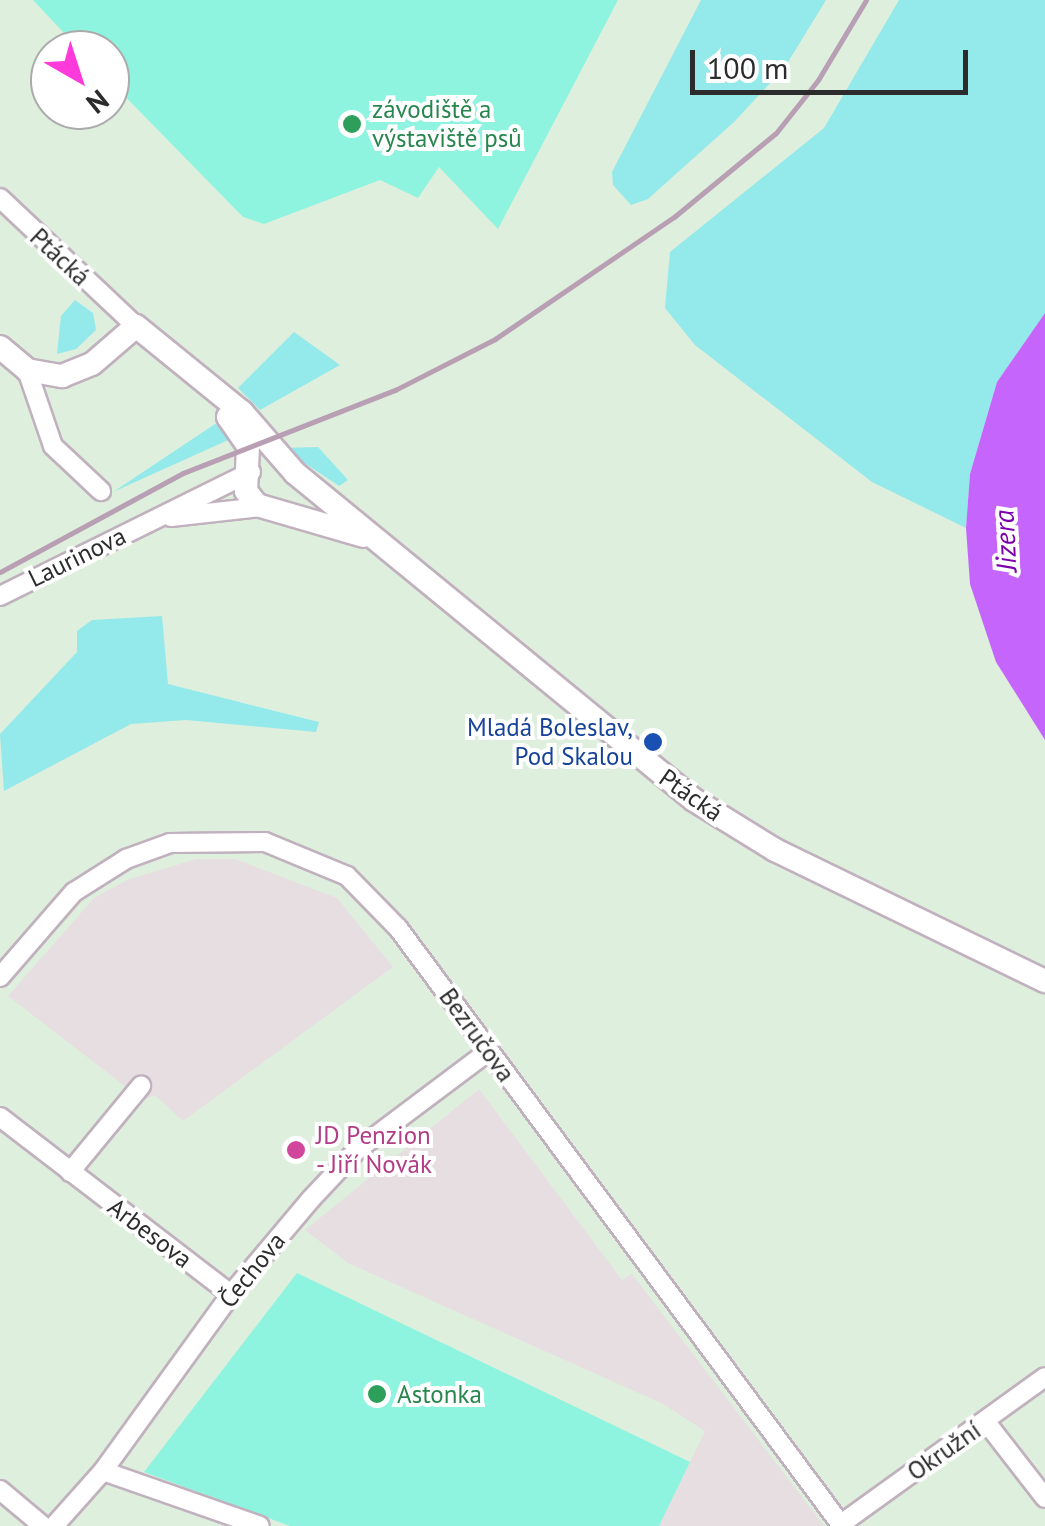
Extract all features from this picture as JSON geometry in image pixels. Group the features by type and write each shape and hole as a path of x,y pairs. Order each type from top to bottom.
{"street":[{"name":"Ptácká","path":"0,198 211,394 242,412 295,473 694,800 774,850 1045,981"},
{"path":"27,370 77,373 136,326"},
{"path":"0,346 27,370 53,446 101,491"},
{"name":"Ptácká","path":"211,394 248,446 251,472"},
{"path":"269,465 295,473 300,494 272,508 246,491 251,472 269,465"},
{"name":"Laurinova","path":"0,596 251,472"},
{"name":"Ptácká","path":"272,508 381,542"},
{"name":"Laurinova","path":"155,519 272,508"},
{"name":"Bezručova","path":"0,977 55,908 126,859 170,843 265,842 347,876 373,898 842,1525"},
{"name":"Čechova","path":"54,1526 104,1471 231,1294 357,1150 488,1051"},
{"path":"70,1172 140,1086"},
{"name":"Arbesova","path":"0,1117 231,1294"},
{"name":"Okružní","path":"842,1525 1045,1377"},
{"path":"986,1422 1045,1498"},
{"path":"104,1471 260,1526"},
{"path":"0,1490 43,1526"}],"shaded area":[{"name":"závodiště a výstaviště psů","path":"33,0 618,0 498,229 439,167 418,198 380,180 264,224 243,217 130,101 130,30 61,30"},
{"path":"701,0 826,0 785,67 734,122 648,199 631,205 613,185 612,172"},
{"path":"899,0 1045,0 1045,313 997,382 970,474 966,528 872,482 695,345 665,308 670,252 824,128"},
{"path":"75,300 93,313 96,330 76,349 57,354 61,316"},
{"path":"294,332 340,365 260,410 238,388"},
{"path":"215,424 237,436 113,492"},
{"path":"318,447 348,480 339,486 282,448"},
{"path":"162,616 168,684 319,722 316,732 186,720 131,724 4,791 0,734 77,652 77,631 92,620"},
{"path":"196,859 235,859 337,898 393,967 183,1121 155,1095 143,1100 8,996 94,898 127,880"},
{"path":"479,1089 622,1280 632,1274 824,1526 659,1526 705,1431 663,1404 348,1263 305,1230"},
{"name":"Astonka","path":"297,1273 690,1462 659,1526 290,1526 144,1472"}],"water":[{"name":"Jizera","path":"1045,313 1045,740 996,662 970,584 966,528 970,474 997,382"}],"railway":[{"path":"0,572 183,473 395,390 495,339 674,217 776,133 818,80 866,0"}],"place":[{"name":"závodiště a výstaviště psů","path":"352,124"},
{"name":"Mladá Boleslav, Pod Skalou","path":"653,742"},
{"name":"JD Penzion - Jiří Novák","path":"296,1150"},
{"name":"Astonka","path":"377,1394"}]}
